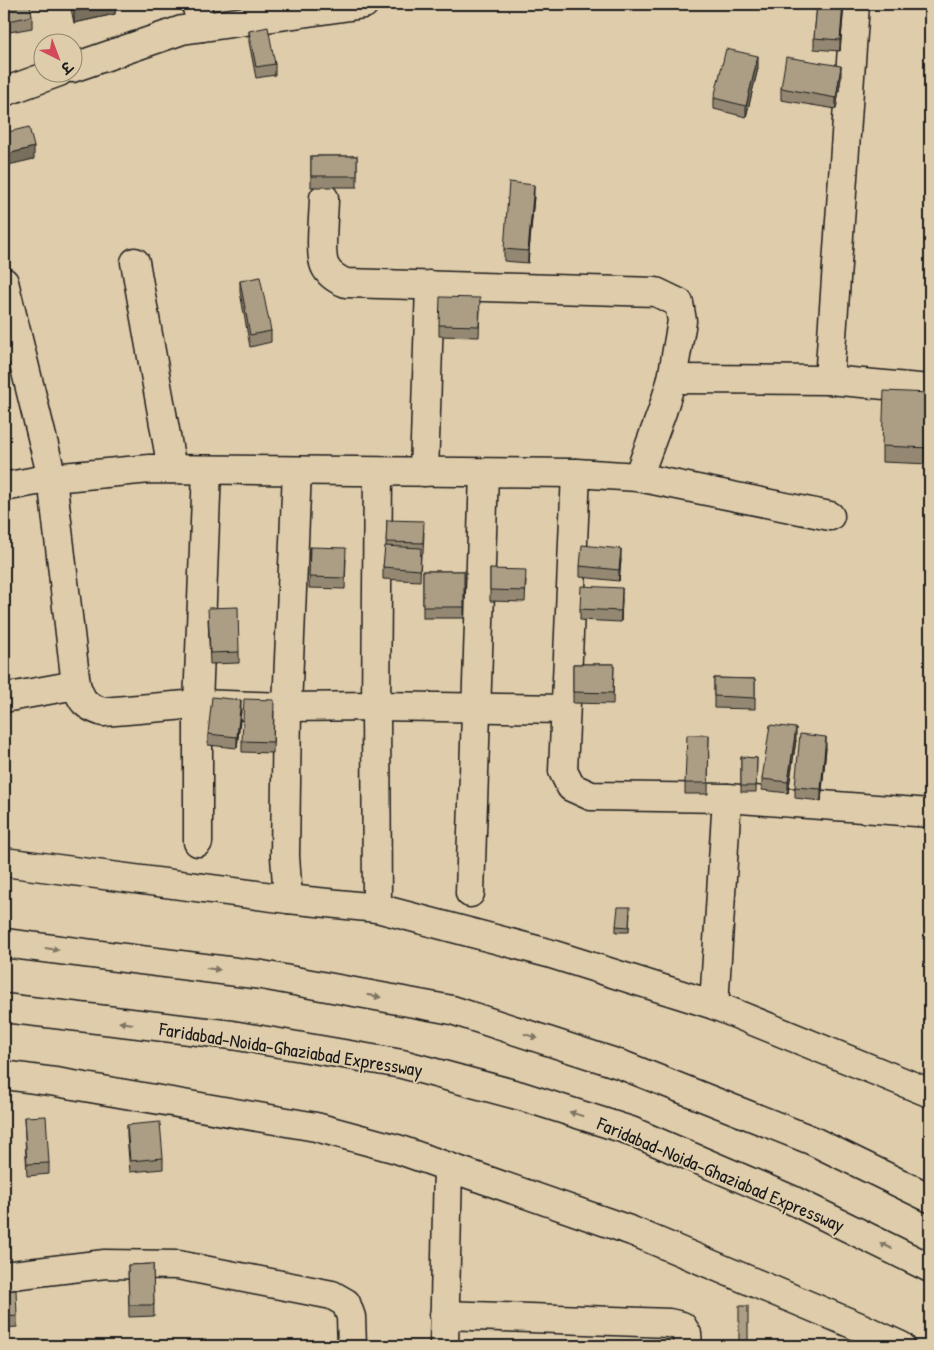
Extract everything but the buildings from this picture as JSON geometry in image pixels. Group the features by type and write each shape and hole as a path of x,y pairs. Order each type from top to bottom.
{"street":[{"path":"82,65 182,30 199,15 350,4"},
{"path":"829,380 855,4"},
{"path":"4,92 32,82"},
{"path":"324,198 322,257 325,267 337,280 346,283 656,292 678,304 682,321 672,379 638,477"},
{"path":"135,262 172,470"},
{"path":"4,282 52,478 76,684 81,699 90,708 103,712 198,704 287,707 376,706 565,709"},
{"path":"424,472 430,285"},
{"path":"672,379 829,380 930,389"},
{"path":"4,487 52,478 150,470 576,473 638,477 830,516"},
{"path":"198,842 198,704 207,470"},
{"path":"288,899 285,856 287,707 297,471"},
{"path":"377,908 378,472"},
{"path":"470,892 484,473"},
{"path":"576,473 563,771 572,787 591,796 727,798 930,813"},
{"path":"4,698 76,684"},
{"path":"714,1005 727,798"},
{"path":"4,862 288,899 377,908 548,953 714,1005 930,1093"},
{"path":"4,943 262,976 452,1010 630,1068 811,1140 930,1198"},
{"name":"Faridabad-Noida-Ghaziabad Expressway","path":"4,1008 232,1036 392,1062 520,1096 631,1131 790,1199 930,1268"},
{"path":"4,1075 56,1082 316,1127 398,1149 632,1231 902,1346"},
{"path":"444,1346 448,1167"},
{"path":"4,1276 105,1264 178,1265 332,1295 346,1302 351,1317 352,1346"},
{"path":"444,1315 669,1323 682,1326 687,1334 688,1346"}]}
